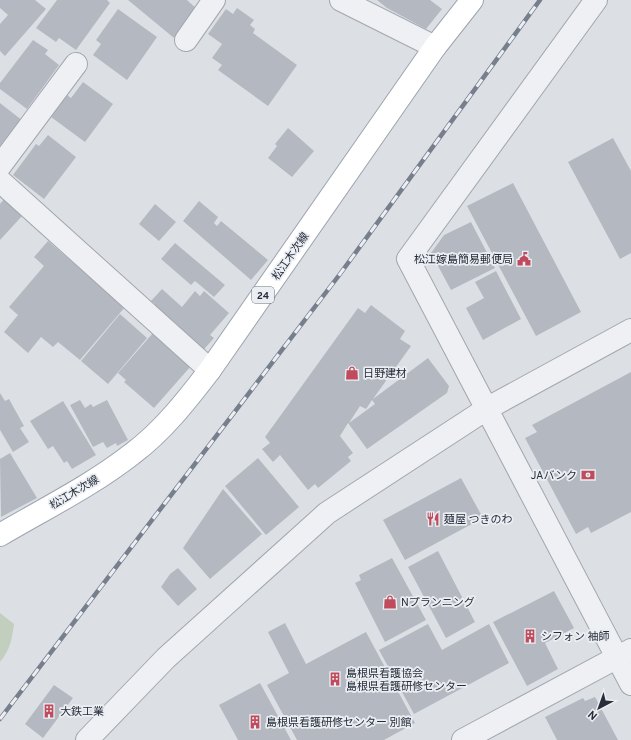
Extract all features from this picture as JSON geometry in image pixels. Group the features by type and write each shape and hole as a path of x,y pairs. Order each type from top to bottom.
{"main road":[{"name":"松江木次線","path":"0,535 93,481 132,454 161,429 210,370 435,47 472,0"}],"street":[{"path":"186,40 214,0"},
{"path":"341,0 435,47"},
{"path":"596,0 408,259 488,408 624,654 631,684"},
{"path":"0,166 76,64"},
{"path":"0,181 210,370"},
{"path":"87,740 166,658 327,513 488,408 631,330"},
{"path":"463,740 624,654"}],"green space":[{"path":"0,613 14,624 10,644 0,662"}],"building":[{"path":"0,0 35,0 46,9 5,56 0,51 0,24 8,15 0,8"},
{"path":"57,0 107,0 110,3 76,50 59,38 56,42 36,28"},
{"path":"128,0 187,0 198,10 174,38"},
{"path":"377,0 430,0 442,9 426,29 387,8"},
{"path":"237,8 254,20 250,25 255,29 253,33 297,65 268,106 218,70 222,65 212,58 222,44 208,34 226,9 233,14"},
{"path":"118,9 157,37 127,80 93,55 101,44 96,40"},
{"path":"33,40 48,50 45,54 59,65 27,109 0,89 0,83"},
{"path":"83,82 113,104 85,142 51,117 67,95 71,98"},
{"path":"0,103 23,121 2,148 0,147"},
{"path":"288,128 314,151 292,177 268,158 277,146 275,144"},
{"path":"48,135 76,157 44,199 13,175 36,144 39,146"},
{"path":"613,138 631,171 631,253 620,259 568,162"},
{"path":"513,183 581,312 536,336 467,206"},
{"path":"5,198 23,215 0,240 0,204"},
{"path":"199,201 218,217 214,223 217,226 221,221 268,260 251,280 183,221"},
{"path":"155,204 176,222 159,241 139,224"},
{"path":"471,222 495,268 451,290 431,253 444,235"},
{"path":"48,241 125,307 80,360 58,342 53,347 41,337 28,353 4,332 18,315 9,307 44,266 34,257"},
{"path":"175,243 225,285 214,297 195,281 191,285 161,259"},
{"path":"496,271 521,319 483,340 466,308 484,298 475,282"},
{"path":"162,289 182,307 195,291 200,296 204,291 229,313 210,335 214,338 199,355 149,312 155,304 151,301"},
{"name":"日野建材","path":"371,305 405,331 400,339 411,346 373,399 428,358 449,386 447,393 367,449 348,423 340,436 353,453 348,457 351,461 318,488 315,484 308,490 280,455 273,462 262,449 270,443 265,437 358,308 365,313","holes":["372,400 375,404 349,423 360,406 366,409"]},
{"path":"120,314 147,338 108,384 81,361"},
{"path":"153,333 191,366 154,408 124,382 126,380 118,373"},
{"name":"JAバンク","path":"631,372 631,512 591,533 588,527 576,534 525,438 537,432 532,425"},
{"path":"0,393 5,401 9,399 24,426 20,428 29,442 13,452 0,430"},
{"path":"80,400 85,408 91,404 93,407 107,400 128,440 117,446 116,443 107,448 103,442 93,447 70,405"},
{"path":"63,401 96,455 72,469 67,461 64,463 53,446 48,449 30,421"},
{"path":"10,453 37,498 1,517 0,459"},
{"path":"258,458 299,507 266,535 225,486"},
{"name":"麺屋 つきのわ","path":"461,478 483,518 405,560 383,520"},
{"path":"223,489 262,534 210,579 183,548"},
{"path":"438,551 475,622 446,638 408,567"},
{"name":"Nプランニング","path":"392,558 426,620 385,642 355,583 361,580 359,575"},
{"path":"178,568 197,589 178,606 161,587 170,574"},
{"name":"シフォン 袖師","path":"554,591 574,628 545,643 558,669 527,686 493,622"},
{"name":"島根県看護協会 島根県看護研修センター","path":"285,623 306,664 366,632 415,723 384,740 297,740 267,685 289,673 268,632"},
{"path":"428,624 442,650 489,624 509,663 414,714 379,650"},
{"name":"島根県看護研修センター 別館","path":"260,683 291,740 238,740 219,705"},
{"name":"大鉄工業","path":"54,685 73,698 43,738 25,724"},
{"path":"595,697 618,740 557,740 545,717 583,698 585,701"}],"railway":[{"path":"0,719 340,274 540,0"}],"place":[{"name":"松江嫁島簡易郵便局","path":"524,259"},
{"name":"日野建材","path":"352,373"},
{"name":"JAバンク","path":"588,475"},
{"name":"麺屋 つきのわ","path":"433,519"},
{"name":"Nプランニング","path":"390,602"},
{"name":"シフォン 袖師","path":"530,636"},
{"name":"島根県看護協会 島根県看護研修センター","path":"335,679"},
{"name":"大鉄工業","path":"49,711"},
{"name":"島根県看護研修センター 別館","path":"255,722"}]}
